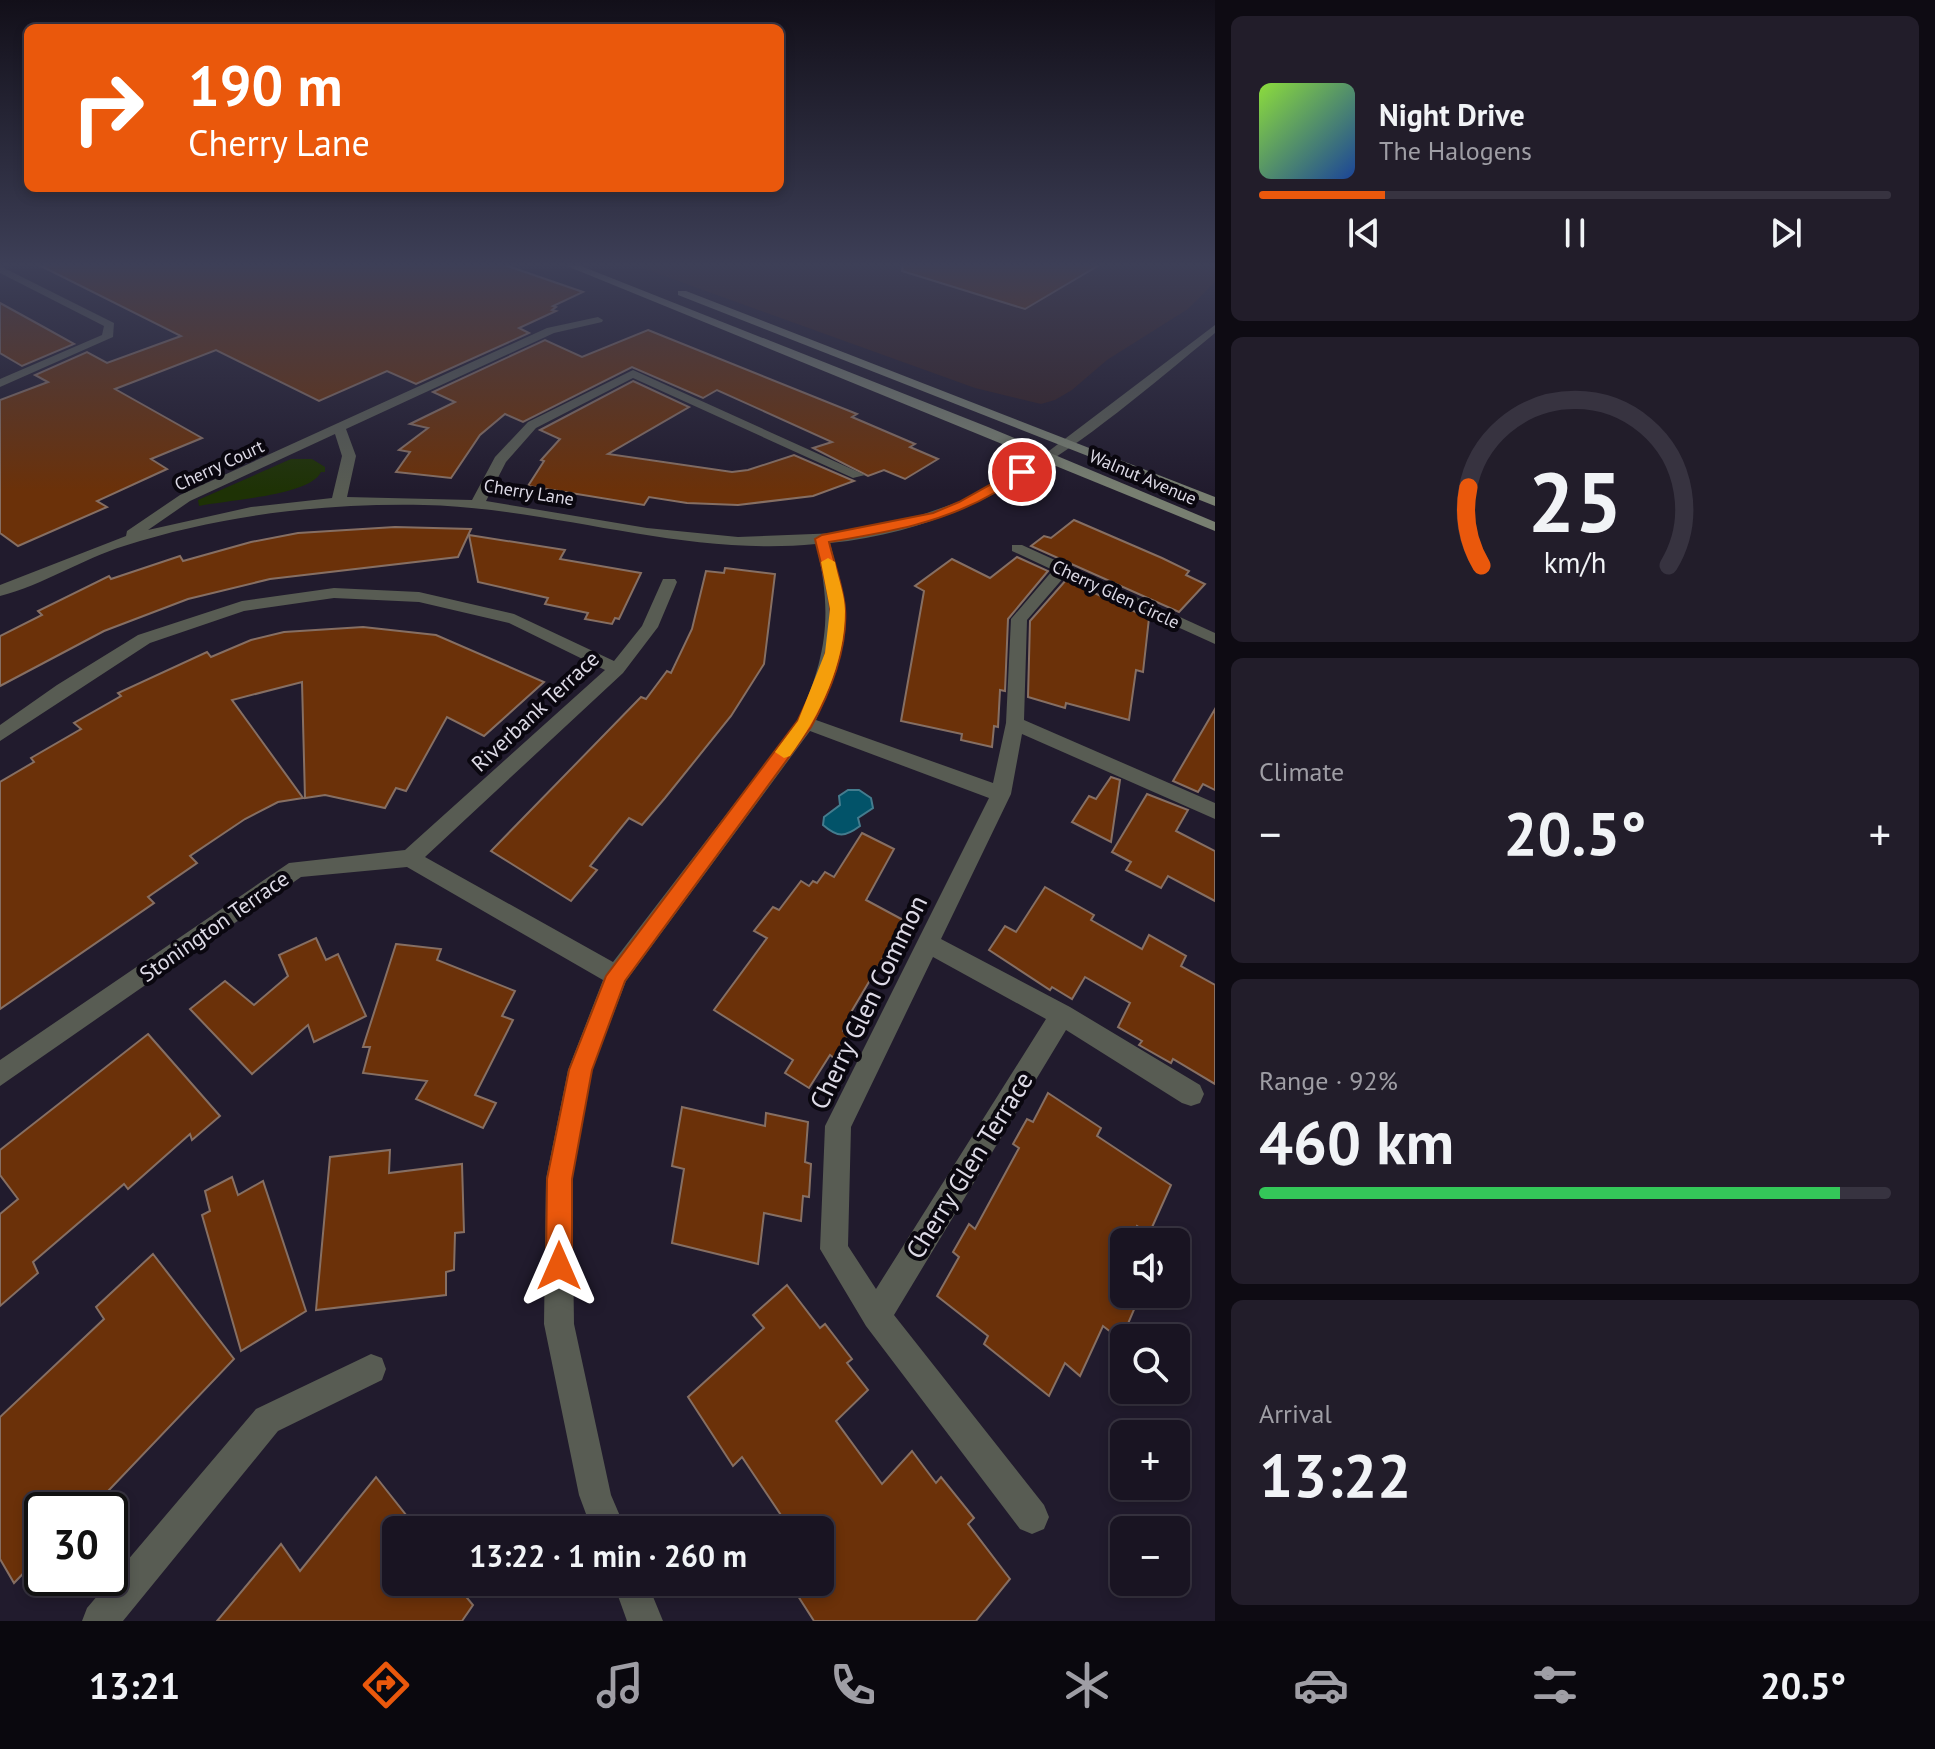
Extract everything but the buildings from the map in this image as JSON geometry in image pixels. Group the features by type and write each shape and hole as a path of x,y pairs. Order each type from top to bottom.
{"main road":[{"name":"Walnut Avenue","path":"756,340 1215,527"},
{"name":"Walnut Avenue","path":"802,340 1215,502"}],"street":[{"path":"0,383 101,340"},
{"name":"Cherry Court","path":"119,543 185,498 530,340"},
{"name":"Cherry Lane","path":"0,591 119,543 230,515 339,500 410,499 477,504 673,536 776,542 822,539 908,524 937,516 996,488 1047,456 1200,340"},
{"path":"477,504 500,460 532,425 633,374 735,427 858,475"},
{"path":"339,500 349,456 340,429"},
{"path":"603,1516 595,1495 559,1324 559,1179 580,1070 616,976 806,723 833,653 838,609 822,539"},
{"name":"Cherry Glen Circle","path":"1017,548 1215,639"},
{"name":"Cherry Glen Common","path":"1032,1517 876,1316 834,1249 838,1126 1001,794 1015,723 1019,619 1062,569"},
{"name":"Riverbank Terrace","path":"410,858 617,669 650,627 669,582"},
{"path":"0,734 63,689 144,639 242,606 334,593 419,597 514,619 617,669"},
{"path":"806,723 1001,794"},
{"path":"1015,723 1215,811"},
{"path":"410,858 616,976"},
{"name":"Stonington Terrace","path":"0,1074 296,869 410,858"},
{"path":"929,944 1062,1015 1191,1094"},
{"name":"Cherry Glen Terrace","path":"876,1316 1062,1015"},
{"path":"100,1621 267,1420 371,1369"},
{"path":"635,1596 645,1621"}],"shaded area":[{"path":"841,340 1139,340 1055,400 1041,404 975,388"}],"green space":[{"path":"291,459 312,459 325,467 325,472 301,487 285,492 199,506 198,500"}],"water":[{"path":"848,790 859,790 871,798 873,808 858,818 860,826 846,834 837,834 823,825 824,817 840,805 839,796"}],"slow traffic":[{"path":"784,752 806,723 823,686 833,653 838,609 828,562"}],"route":[{"path":"559,1266 559,1179 580,1070 616,976 806,723 823,686 833,653 838,609 822,539 937,516 964,505 1022,472"}]}
